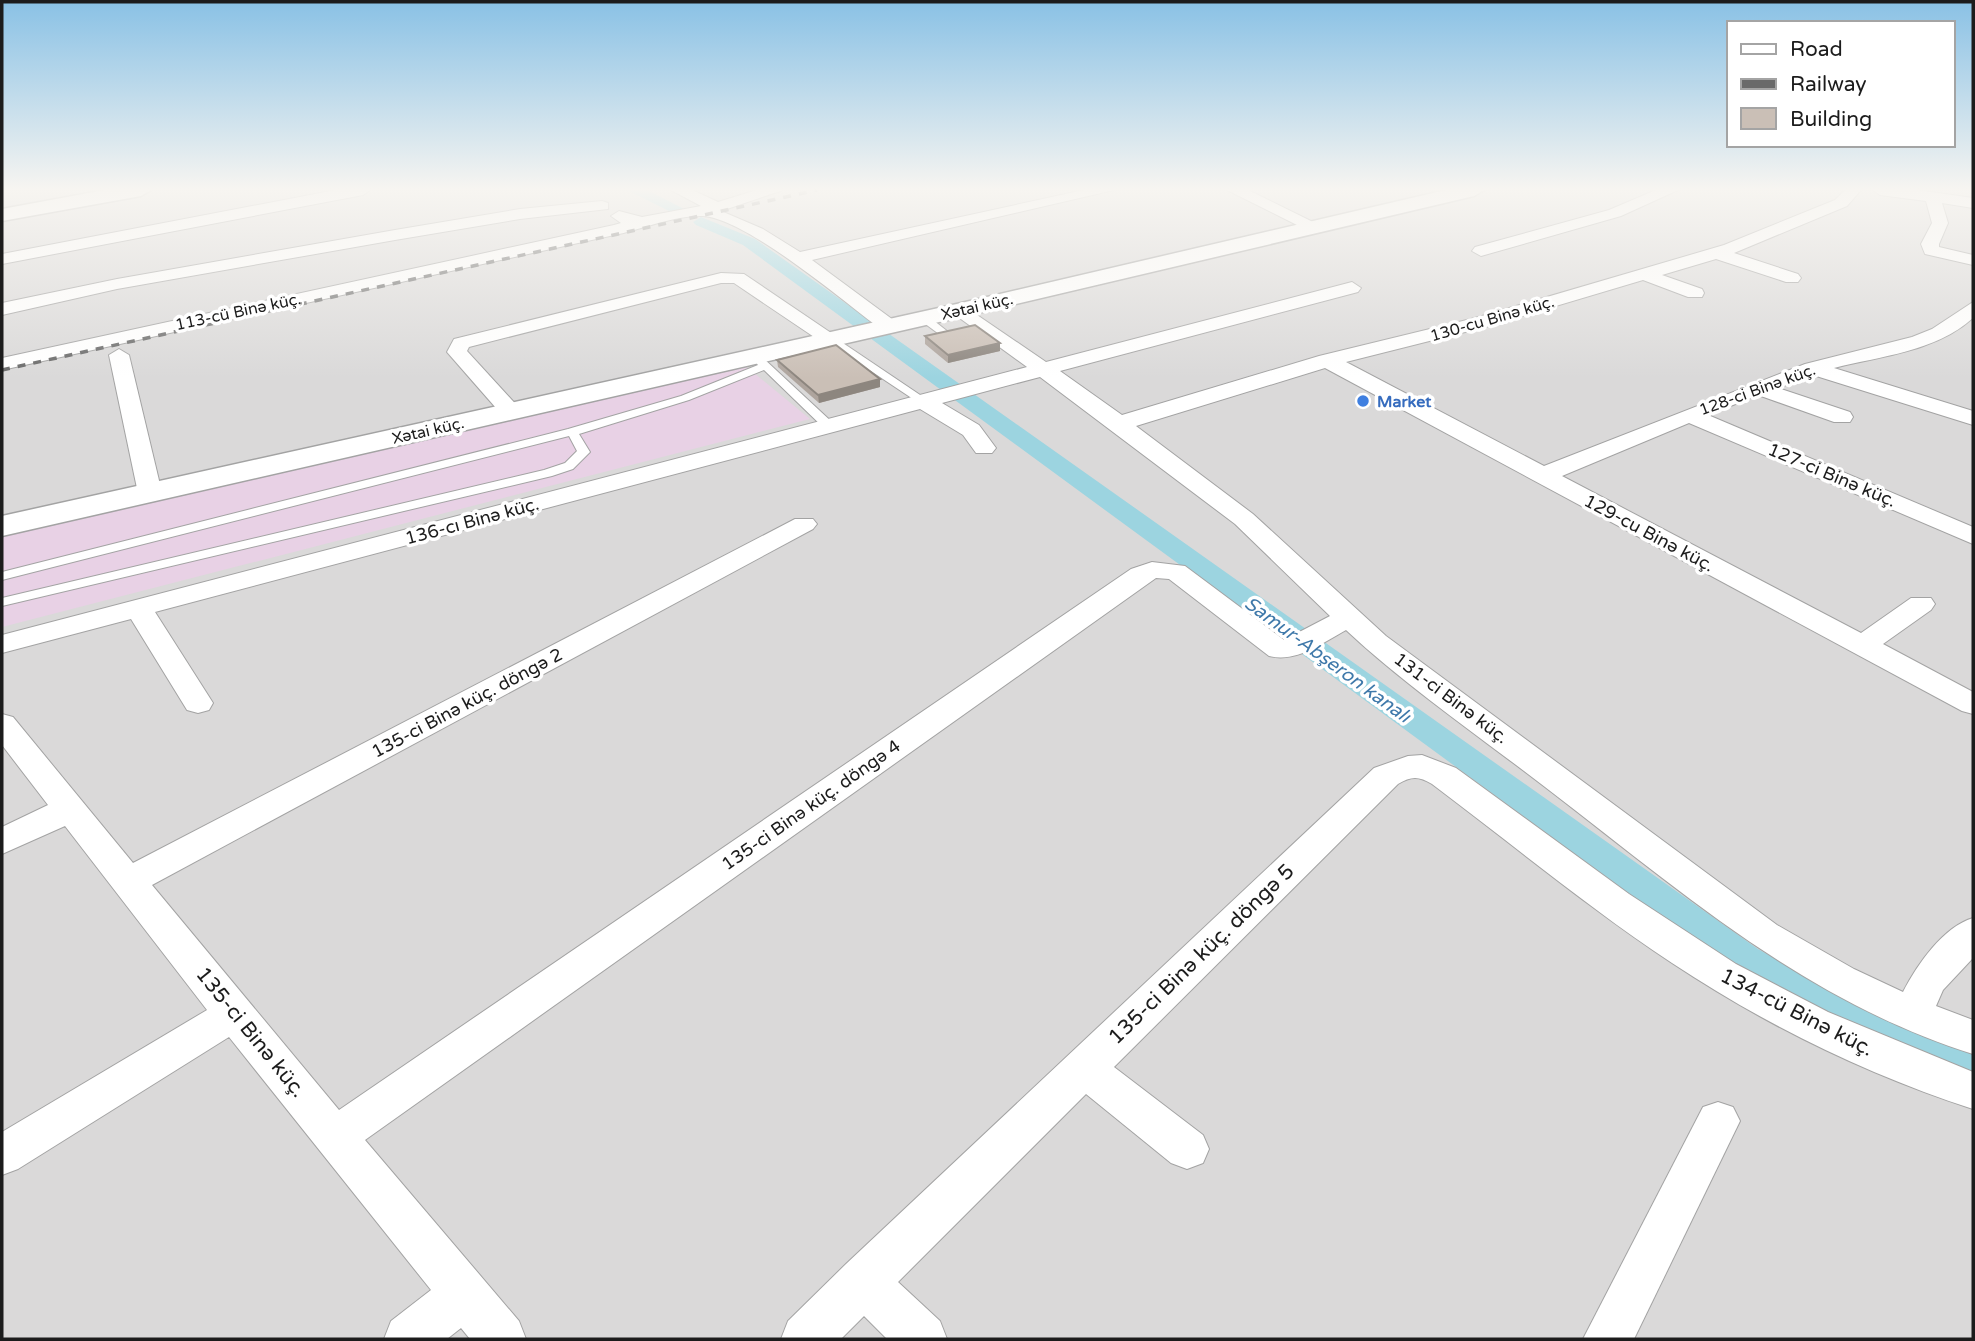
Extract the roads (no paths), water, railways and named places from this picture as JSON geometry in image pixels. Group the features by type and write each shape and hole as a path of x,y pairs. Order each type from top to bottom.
{"street":[{"path":"2,259 36,253"},
{"path":"2,309 117,284 295,253"},
{"path":"410,253 424,270"},
{"name":"113-cü Binə küç.","path":"2,364 507,253"},
{"path":"2,383 576,253"},
{"path":"782,253 889,326"},
{"path":"793,259 822,253"},
{"name":"Xətai küç.","path":"2,526 510,411 760,361 843,336 924,318 954,323 1214,253"},
{"path":"1716,253 1792,278"},
{"name":"130-cu Binə küç.","path":"1121,424 1326,360 1482,322 1716,253"},
{"path":"1942,253 1973,260"},
{"path":"1643,274 1695,293"},
{"path":"510,411 457,352 461,343 721,278 738,278 843,336"},
{"name":"136-cı Binə küç.","path":"2,644 830,427 1040,368 1352,288"},
{"name":"128-ci Binə küç.","path":"1540,476 1812,368 1927,337 1969,318"},
{"name":"131-ci Binə küç.","path":"954,323 1040,368 1121,424 1246,521 1347,618 1764,935 1840,979 1912,1014 1973,1037"},
{"path":"119,355 150,493"},
{"name":"129-cu Binə küç.","path":"1326,360 1973,704"},
{"path":"1812,368 1973,418"},
{"path":"1758,388 1842,417"},
{"path":"932,398 971,430 984,448"},
{"name":"127-ci Binə küç.","path":"1690,415 1973,536"},
{"name":"135-ci Binə küç. döngə 2","path":"129,881 804,524"},
{"name":"135-ci Binə küç. döngə 4","path":"336,1136 1141,575 1152,570 1176,572 1268,645 1279,650 1304,641 1347,618"},
{"path":"1861,646 1921,604"},
{"path":"138,608 198,703"},
{"name":"135-ci Binə küç.","path":"2,724 234,1014 501,1339"},
{"name":"135-ci Binə küç. döngə 5","path":"806,1339 1083,1067 1386,776 1401,767 1416,764 1444,776 1631,913"},
{"path":"2,842 70,809"},
{"name":"134-cü Binə küç.","path":"1631,913 1722,975 1780,1007 1909,1067 1973,1091"},
{"path":"1912,1014 1929,980 1973,933"},
{"path":"2,1155 234,1014"},
{"path":"1083,1067 1187,1149"},
{"path":"1608,1339 1718,1121"},
{"path":"863,1281 922,1339"},
{"path":"409,1339 464,1294"}],"lane":[{"path":"843,336 932,398"},
{"path":"2,576 572,432 685,398 760,361 830,427"},
{"path":"2,602 548,473 569,466 584,452 572,432"}],"waterway":[{"name":"Samur-Abşeron kanalı","path":"764,253 1745,959 1807,995 1973,1065"}],"railway":[{"path":"2,370 534,253"}],"place":[{"name":"Market","path":"1363,401"}]}
